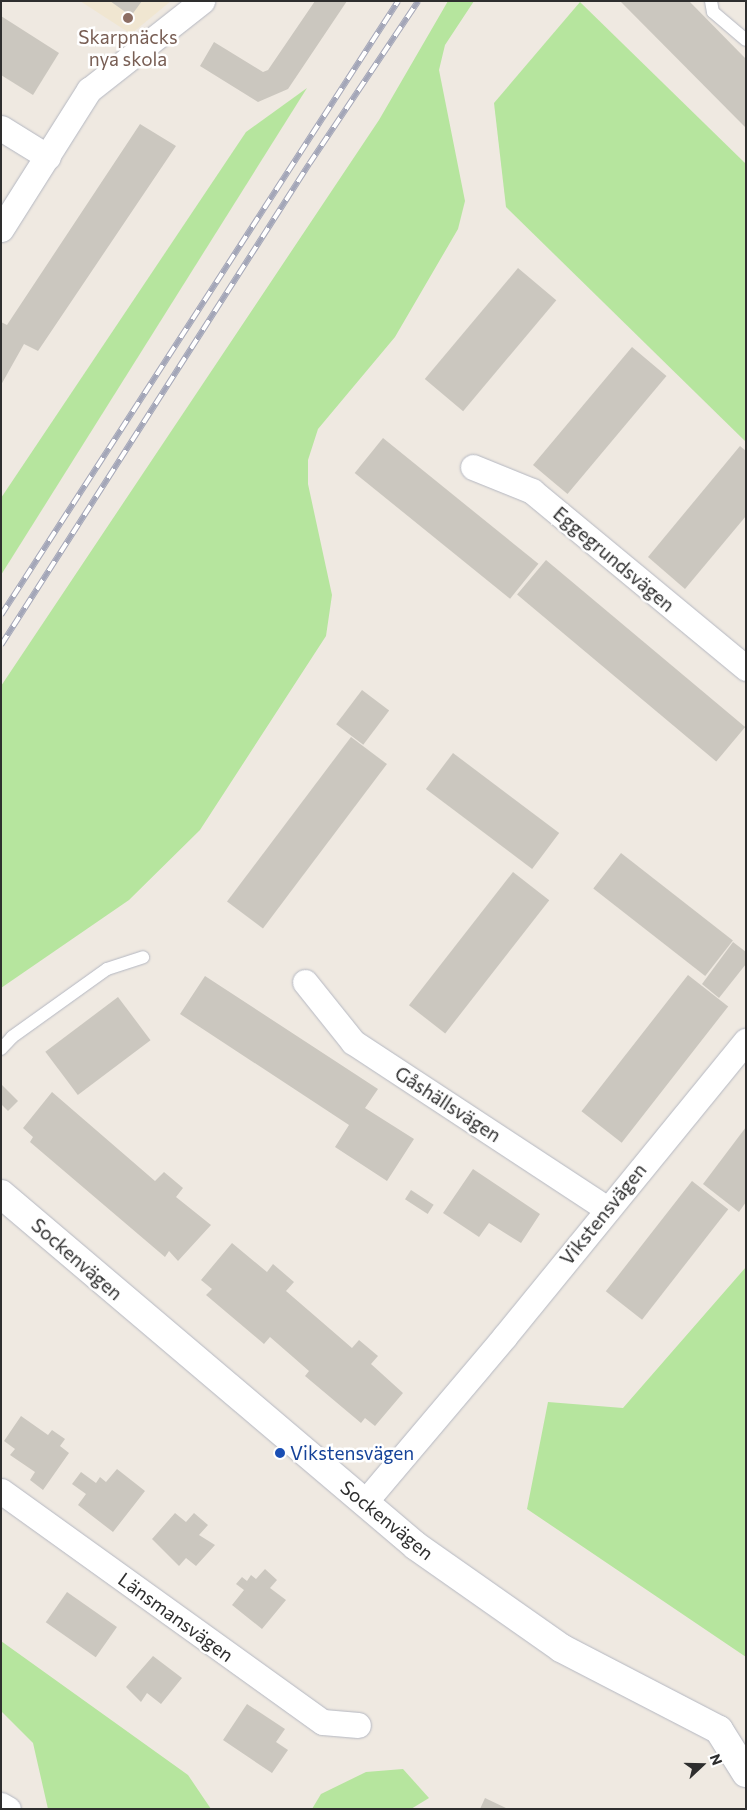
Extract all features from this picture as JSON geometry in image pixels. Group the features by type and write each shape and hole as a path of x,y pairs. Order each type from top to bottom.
{"street":[{"path":"1,229 48,158 89,90 202,1"},
{"path":"1,128 48,158"},
{"name":"Eggegrundsvägen","path":"473,467 532,491 746,668"},
{"name":"Gåshällsvägen","path":"305,982 353,1042 606,1208"},
{"name":"Vikstensvägen","path":"364,1502 505,1336 606,1208 746,1041"},
{"name":"Sockenvägen","path":"1,1194 416,1546 561,1648 719,1730 746,1773"},
{"name":"Länsmansvägen","path":"1,1491 323,1722 358,1725"},
{"path":"1,1805 8,1809"}],"lane":[{"path":"711,1 713,12 746,40"},
{"path":"1,1049 12,1037 107,969 143,957"}],"shaded area":[{"name":"Skarpnäcks nya skola","path":"80,1 171,1 131,34"}],"green space":[{"path":"448,1 474,1 445,45 439,70 465,201 458,229 395,337 318,429 308,460 308,484 332,595 326,636 200,830 129,900 1,988 1,686 379,120"},
{"path":"580,2 746,164 746,442 506,207 494,103"},
{"path":"307,88 1,575 1,498 246,132"},
{"path":"746,1267 746,1657 527,1509 548,1402 623,1408"},
{"path":"1,1641 188,1775 211,1809 48,1809 33,1743 1,1711"},
{"path":"403,1769 429,1798 411,1809 312,1809 321,1794 366,1772"}],"building":[{"path":"110,1 142,1 131,16"},
{"path":"315,1 347,1 288,89 258,102 200,66 214,42 263,72 268,70"},
{"path":"620,1 689,1 746,59 746,128"},
{"path":"1,16 59,53 33,95 1,75"},
{"path":"140,124 176,146 38,351 24,344 1,385 1,322 7,325"},
{"path":"518,268 556,300 463,411 425,379"},
{"path":"632,347 666,376 567,494 533,465"},
{"path":"383,438 538,564 510,599 355,473"},
{"path":"740,446 746,451 746,516 685,589 648,557"},
{"path":"546,560 745,727 716,762 517,594"},
{"path":"362,690 389,710 363,745 336,724"},
{"path":"351,737 387,764 263,929 227,902"},
{"path":"453,753 559,833 532,869 426,789"},
{"path":"621,853 733,940 705,976 593,888"},
{"path":"513,872 549,900 445,1033 409,1005"},
{"path":"733,942 746,952 746,964 719,998 702,984"},
{"path":"688,975 728,1006 622,1143 581,1111"},
{"path":"205,976 378,1089 365,1108 414,1139 387,1181 335,1147 349,1125 180,1014"},
{"path":"118,997 150,1040 78,1095 45,1052"},
{"path":"1,1084 18,1101 8,1111 1,1104"},
{"path":"52,1092 155,1181 164,1172 183,1188 176,1197 211,1225 178,1261 169,1251 165,1257 30,1142 33,1137 23,1128"},
{"path":"746,1127 746,1202 739,1212 703,1184"},
{"path":"473,1169 540,1214 521,1243 489,1223 479,1237 443,1213"},
{"path":"692,1181 728,1209 642,1320 606,1291"},
{"path":"411,1190 434,1205 428,1214 405,1199"},
{"path":"232,1243 267,1272 273,1264 294,1282 286,1291 352,1348 359,1340 378,1356 371,1364 403,1393 375,1426 365,1418 361,1423 305,1376 309,1371 270,1337 264,1344 206,1295 212,1289 201,1280"},
{"path":"21,1416 48,1435 52,1430 65,1439 60,1446 69,1453 43,1490 30,1480 35,1472 10,1455 15,1449 4,1441"},
{"path":"117,1469 145,1491 113,1532 78,1505 86,1494 72,1484 81,1472 96,1483 100,1477 106,1482"},
{"path":"175,1513 186,1522 194,1513 208,1525 199,1535 215,1545 196,1566 186,1558 179,1566 152,1539"},
{"path":"265,1569 277,1580 270,1588 286,1600 262,1629 232,1605 244,1590 236,1584 242,1577 247,1581 251,1575 256,1579"},
{"path":"67,1592 117,1627 96,1657 46,1622"},
{"path":"153,1656 182,1678 161,1704 147,1693 141,1702 126,1687"},
{"path":"247,1704 285,1729 276,1742 288,1750 272,1773 223,1740"},
{"path":"485,1798 508,1809 480,1809"}],"railway":[{"path":"1,615 398,1"},
{"path":"1,645 309,164 418,1"}],"place":[{"name":"Skarpnäcks nya skola","path":"128,18"},
{"name":"Vikstensvägen","path":"280,1453"}]}
